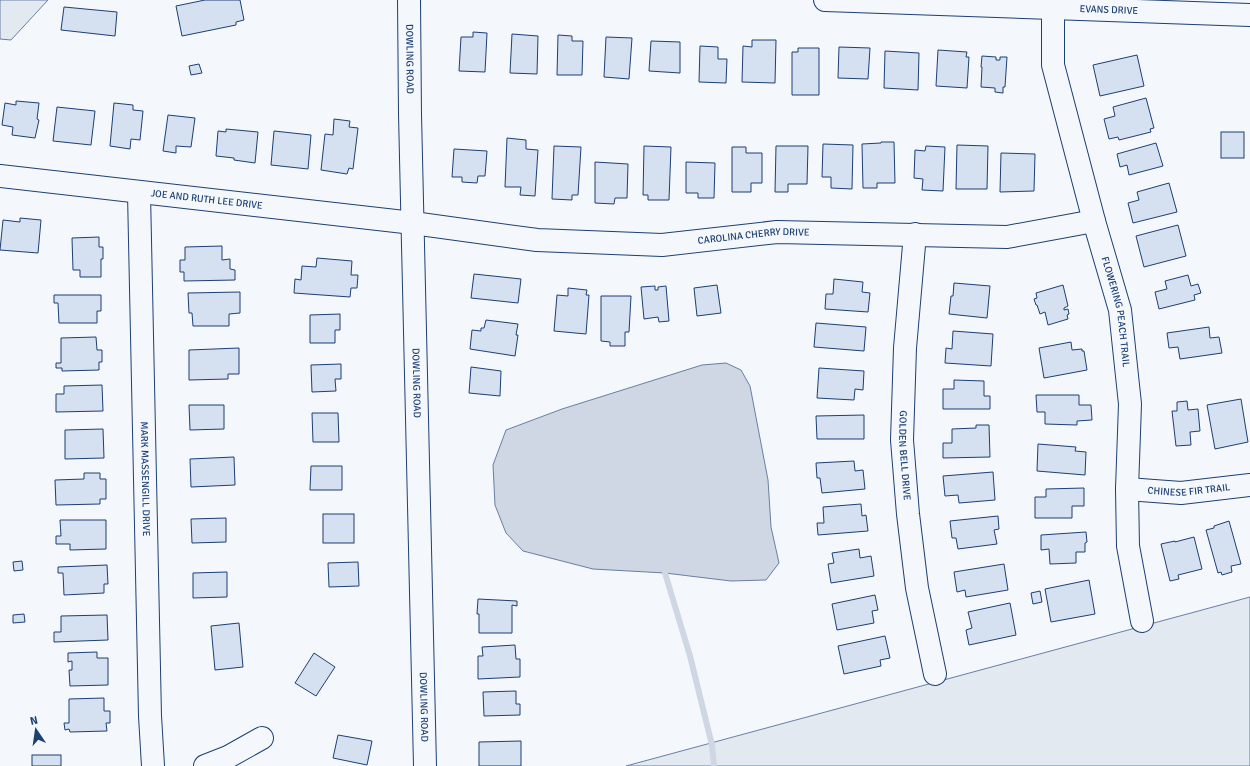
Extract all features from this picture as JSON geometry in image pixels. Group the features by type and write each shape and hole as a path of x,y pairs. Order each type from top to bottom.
{"street":[{"name":"DOWLING ROAD","path":"409,0 425,766"},
{"name":"EVANS DRIVE","path":"824,0 1250,15"},
{"name":"FLOWERING PEACH TRAIL","path":"1053,9 1053,65 1094,221 1120,310 1130,404 1127,489 1128,546 1142,621"},
{"name":"JOE AND RUTH LEE DRIVE","path":"0,176 413,223"},
{"name":"MARK MASSENGILL DRIVE","path":"139,192 150,716 153,766"},
{"name":"CAROLINA CHERRY DRIVE","path":"413,223 537,240 662,245 777,232 1007,237 1094,221"},
{"name":"GOLDEN BELL DRIVE","path":"915,234 905,348 902,440 908,514 917,588 935,674"},
{"name":"CHINESE FIR TRAIL","path":"1127,489 1181,493 1250,485"},
{"path":"205,766 228,757 262,738"}],"shaded area":[{"path":"0,0 48,0 11,40 0,39"},
{"path":"726,363 741,370 750,386 768,480 771,527 779,563 766,580 731,581 665,573 593,569 523,551 506,533 495,505 493,465 506,430 562,409 702,365"},
{"path":"1250,597 1250,766 626,766"}],"building":[{"path":"205,0 240,0 244,20 236,22 236,25 182,36 176,6"},
{"path":"64,7 117,12 115,36 61,30"},
{"path":"473,32 487,33 485,72 459,71 461,37 473,37"},
{"path":"512,34 538,36 537,74 510,73"},
{"path":"558,35 572,36 572,41 583,41 582,75 557,75"},
{"path":"606,37 632,38 629,79 604,77"},
{"path":"752,40 776,40 775,83 742,82 743,46 752,47"},
{"path":"651,41 680,42 680,73 649,71"},
{"path":"700,46 718,47 718,59 727,59 726,83 699,82"},
{"path":"839,47 870,48 868,79 838,78"},
{"path":"798,48 819,48 819,95 792,95 792,52 798,52"},
{"path":"938,50 967,52 966,57 969,57 967,88 936,86"},
{"path":"885,51 919,53 918,90 884,88"},
{"path":"1137,55 1144,86 1100,96 1093,65"},
{"path":"982,56 996,57 996,60 1000,60 1000,57 1007,57 1005,87 1003,87 1003,93 995,92 995,88 981,87"},
{"path":"199,64 202,73 191,75 189,66"},
{"path":"1146,98 1154,128 1150,129 1151,132 1119,140 1118,137 1109,139 1104,119 1115,116 1113,107"},
{"path":"16,101 39,103 37,119 39,120 35,138 12,135 13,127 2,125 5,103 16,105"},
{"path":"114,103 133,105 133,110 143,111 140,140 131,139 130,149 110,146"},
{"path":"57,107 95,111 91,145 53,141"},
{"path":"168,115 195,118 191,147 176,146 176,153 163,151"},
{"path":"334,119 350,121 349,127 358,128 353,169 349,168 347,174 321,170 325,134 333,135"},
{"path":"226,129 258,132 255,163 234,160 234,158 216,156 218,131 226,132"},
{"path":"274,131 311,135 308,169 271,165"},
{"path":"1221,132 1244,132 1244,158 1221,158"},
{"path":"507,138 526,140 526,149 538,150 535,196 520,195 521,187 505,187"},
{"path":"894,142 895,183 877,183 877,188 863,188 862,144"},
{"path":"1156,143 1163,166 1129,175 1127,165 1120,167 1117,154"},
{"path":"823,144 853,145 852,189 831,188 831,177 822,177"},
{"path":"957,145 988,146 987,189 956,189"},
{"path":"554,146 581,147 578,195 572,195 572,200 552,199"},
{"path":"644,146 671,147 669,200 648,200 648,195 643,195"},
{"path":"776,146 808,146 807,184 788,184 788,192 775,192"},
{"path":"926,146 945,147 943,191 922,190 923,179 914,178 915,150 925,151"},
{"path":"732,147 746,147 746,153 762,153 762,183 751,183 751,192 732,192"},
{"path":"454,149 487,151 485,176 478,176 477,183 462,182 462,177 452,177"},
{"path":"1001,153 1035,154 1034,191 1000,192"},
{"path":"595,162 628,164 627,198 615,198 614,204 595,203"},
{"path":"686,162 715,163 714,198 698,198 698,193 686,193"},
{"path":"1169,183 1177,212 1133,223 1128,203 1139,200 1137,192"},
{"path":"20,218 41,220 38,253 0,250 3,220 20,222"},
{"path":"1178,225 1186,256 1144,267 1136,236"},
{"path":"99,237 99,247 103,247 101,277 80,277 80,270 73,270 72,238"},
{"path":"222,246 222,260 230,259 230,269 235,270 235,280 184,281 184,272 180,272 180,260 185,260 185,247"},
{"path":"317,258 352,261 351,275 358,275 357,288 351,288 350,297 294,293 295,279 301,280 302,266 316,267"},
{"path":"474,274 521,279 518,303 471,298"},
{"path":"1188,275 1191,286 1198,284 1201,293 1194,295 1195,300 1159,309 1155,292 1167,289 1165,281"},
{"path":"834,279 863,282 862,292 870,293 868,312 825,309 826,294 833,294"},
{"path":"954,283 990,286 987,318 949,314"},
{"path":"717,285 721,313 697,316 694,288"},
{"path":"1063,285 1068,306 1064,308 1064,310 1068,309 1068,319 1048,325 1045,312 1040,314 1036,305 1034,299 1037,298 1036,293"},
{"path":"655,286 655,290 658,290 658,287 666,286 669,321 659,322 658,317 644,319 641,287"},
{"path":"568,288 587,290 586,295 589,295 586,334 554,331 557,295 568,296"},
{"path":"240,292 240,313 229,314 229,326 193,326 192,313 189,313 188,293"},
{"path":"54,295 101,295 101,311 97,311 97,323 59,323 58,303 54,303"},
{"path":"601,296 631,296 629,332 625,332 625,346 610,346 610,342 601,341"},
{"path":"340,314 340,330 335,330 335,343 310,343 310,315"},
{"path":"486,320 518,324 515,356 470,349 472,330 481,331 481,328 484,328"},
{"path":"816,323 866,327 864,351 814,347"},
{"path":"1209,327 1210,338 1219,337 1222,353 1180,359 1178,347 1169,348 1167,333"},
{"path":"953,331 993,334 991,366 945,363 946,348 952,349"},
{"path":"96,337 97,350 102,350 102,362 99,362 99,370 62,371 62,368 56,368 56,363 61,363 61,338"},
{"path":"1071,342 1072,350 1082,349 1082,351 1084,351 1087,370 1044,378 1039,348"},
{"path":"239,348 239,374 228,374 228,379 189,380 189,350"},
{"path":"341,364 341,379 335,379 336,391 312,392 311,365"},
{"path":"471,367 501,371 500,396 469,393"},
{"path":"819,368 864,371 863,390 855,389 854,400 817,398"},
{"path":"954,380 984,381 984,396 990,396 990,409 943,409 943,389 954,389"},
{"path":"102,385 103,411 56,412 56,394 64,394 64,386"},
{"path":"1036,395 1079,395 1079,405 1091,405 1092,420 1077,421 1077,425 1045,424 1045,412 1037,412"},
{"path":"1241,399 1248,442 1215,449 1207,405"},
{"path":"1187,401 1188,410 1198,409 1200,431 1190,432 1191,445 1176,446 1172,411 1177,411 1177,402"},
{"path":"189,405 224,405 224,429 190,430"},
{"path":"312,413 338,413 339,442 313,442"},
{"path":"864,415 864,439 817,439 816,416"},
{"path":"976,425 989,425 990,457 943,458 943,443 952,443 952,429 976,428"},
{"path":"103,429 104,458 65,459 65,430"},
{"path":"1038,444 1076,447 1075,451 1086,452 1085,475 1037,471"},
{"path":"234,457 235,485 191,487 190,459"},
{"path":"854,461 855,471 863,470 865,489 822,493 820,478 817,478 816,463"},
{"path":"311,466 342,466 342,490 310,490"},
{"path":"993,472 995,500 959,503 958,495 945,496 943,476"},
{"path":"84,473 100,473 100,479 106,479 106,499 100,499 100,504 56,505 55,480 84,479"},
{"path":"1084,488 1084,506 1072,506 1072,518 1035,518 1035,497 1046,497 1046,489"},
{"path":"861,504 862,516 866,515 868,531 818,535 817,523 824,523 823,507"},
{"path":"323,514 354,514 354,543 323,543"},
{"path":"998,516 999,529 994,530 997,544 958,549 956,538 952,538 950,521"},
{"path":"226,518 226,542 192,543 191,519"},
{"path":"60,520 106,520 106,549 70,550 70,544 56,544 56,536 61,536"},
{"path":"1229,521 1241,564 1231,566 1232,572 1222,575 1221,572 1218,573 1206,530"},
{"path":"1086,532 1087,542 1085,543 1085,552 1076,552 1076,563 1050,564 1049,549 1041,550 1041,535"},
{"path":"1194,537 1202,569 1178,575 1179,579 1170,581 1161,544"},
{"path":"859,549 860,558 871,556 874,576 831,583 828,564 834,563 832,553"},
{"path":"22,561 23,570 14,571 13,562"},
{"path":"358,562 359,586 329,587 328,563"},
{"path":"1004,564 1008,590 966,597 965,590 957,592 954,572"},
{"path":"107,565 108,584 104,584 104,593 64,595 63,573 58,573 58,567"},
{"path":"227,572 227,597 193,598 193,573"},
{"path":"1089,580 1095,614 1051,622 1045,589"},
{"path":"1040,591 1042,602 1033,604 1031,593"},
{"path":"875,595 878,610 872,611 874,623 837,630 832,604"},
{"path":"478,599 517,601 517,606 512,605 512,633 479,633 479,614 477,614"},
{"path":"1010,603 1016,635 969,645 966,630 972,628 968,612"},
{"path":"24,614 25,622 13,623 13,615"},
{"path":"107,615 108,640 54,642 54,632 61,632 61,616"},
{"path":"239,623 243,667 215,670 211,626"},
{"path":"885,636 890,658 880,660 881,666 844,674 838,646"},
{"path":"515,645 516,659 520,659 520,677 478,679 478,656 483,656 482,647"},
{"path":"97,652 97,658 108,658 108,685 70,686 69,670 72,670 72,661 68,662 68,653"},
{"path":"314,653 335,667 316,696 295,683"},
{"path":"516,691 516,704 520,704 520,715 484,716 483,692"},
{"path":"104,698 104,711 110,711 110,723 106,723 107,731 70,732 69,729 65,730 64,723 69,723 69,699"},
{"path":"338,735 372,741 367,765 333,758"},
{"path":"521,741 521,766 479,766 479,742"},
{"path":"32,755 61,755 61,766 32,766"}],"waterway":[{"path":"665,573 690,656 712,745 714,766"}]}
